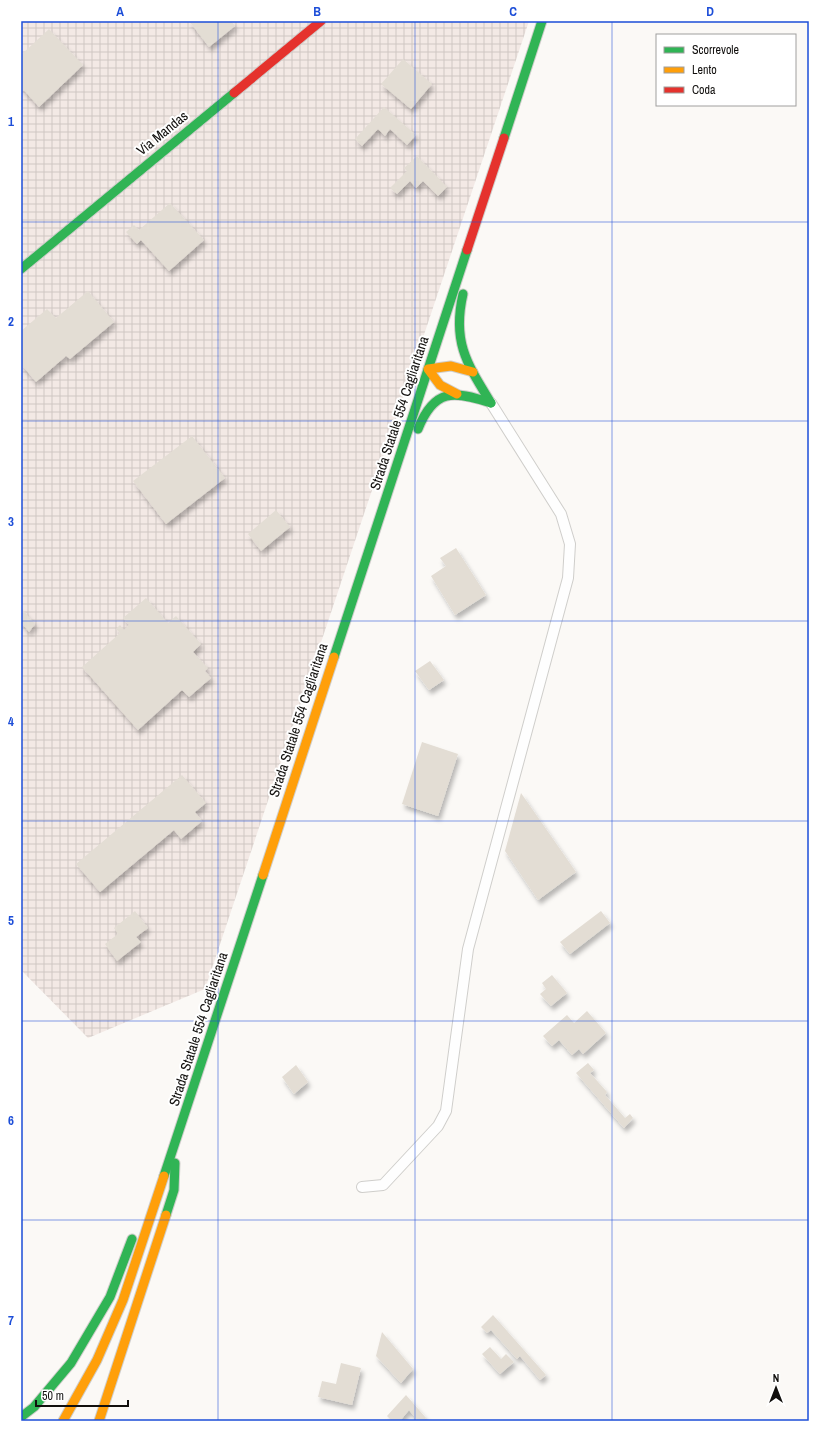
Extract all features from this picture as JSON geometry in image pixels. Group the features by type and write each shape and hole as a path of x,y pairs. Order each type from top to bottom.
{"main road":[{"name":"Via Mandas","path":"21,268 321,21"},
{"name":"Strada Statale 554 Cagliaritana","path":"63,1421 97,1360 122,1300 176,1141 542,21"},
{"path":"476,254 487,217 492,174"},
{"path":"466,284 460,306 458,326 460,343 467,363 492,402"},
{"path":"457,394 446,391 440,387 428,369 451,366 473,372"},
{"path":"378,522 401,482 422,417 430,405 442,396 457,394 469,394 492,402"},
{"path":"21,1417 34,1406 70,1363 110,1297 154,1183 176,1141"},
{"path":"99,1421 174,1190 176,1141"}],"street":[{"path":"362,1187 383,1185 438,1126 446,1111 468,949 568,578 570,544 561,514 492,402"}],"shaded area":[{"path":"21,21 529,21 205,989 88,1038 21,970"}],"building":[{"path":"189,21 231,21 235,26 209,47"},
{"path":"49,29 83,65 39,107 21,87 21,55"},
{"path":"403,59 432,84 411,109 381,84"},
{"path":"384,107 416,135 407,145 390,129 385,136 378,129 362,146 355,139"},
{"path":"417,156 447,187 438,196 423,181 416,188 410,181 397,194 390,188 407,171 404,168"},
{"path":"170,203 204,240 169,271 141,240 137,244 126,232 134,225 139,230"},
{"path":"88,291 114,322 70,359 66,356 36,382 21,364 21,331 47,309 56,318"},
{"path":"192,436 225,478 166,524 133,481"},
{"path":"276,510 290,527 261,551 248,534"},
{"path":"456,548 486,595 455,615 431,576 446,566 440,558"},
{"path":"146,598 168,623 176,616 201,644 193,652 208,668 205,671 211,678 189,697 182,690 138,730 82,667 120,633 116,629 120,625 124,630 129,625 123,618"},
{"path":"21,608 35,624 29,632 21,622"},
{"path":"430,661 444,680 429,690 415,671"},
{"path":"422,742 458,754 438,816 402,804"},
{"path":"182,775 206,803 195,812 202,821 181,839 174,830 100,892 76,864"},
{"path":"521,793 576,872 538,900 505,851"},
{"path":"135,911 148,928 136,937 141,942 117,961 105,944 118,934 114,928"},
{"path":"601,911 610,923 570,954 560,942"},
{"path":"552,975 567,993 551,1006 540,994 546,989 542,983"},
{"path":"587,1011 606,1033 583,1054 579,1049 572,1055 559,1040 552,1046 543,1036 567,1015 574,1023"},
{"path":"588,1063 594,1070 590,1073 607,1092 605,1095 625,1118 630,1114 633,1118 624,1128 576,1073"},
{"path":"296,1065 308,1082 294,1094 282,1077"},
{"path":"493,1315 546,1375 540,1380 520,1356 517,1359 491,1330 487,1333 481,1327"},
{"path":"382,1332 413,1369 401,1383 376,1356"},
{"path":"490,1347 501,1359 506,1354 514,1362 500,1374 482,1354"},
{"path":"341,1363 361,1368 352,1405 318,1397 322,1381 336,1384"},
{"path":"406,1395 426,1418 423,1421 418,1421 409,1410 400,1421 392,1421 387,1416"}],"traffic: fast":[{"path":"504,138 542,21"},
{"path":"21,269 234,93"},
{"path":"334,657 467,250"},
{"path":"463,294 459,326 464,352 475,376 491,403"},
{"path":"418,429 431,406 446,396 466,396 491,403"},
{"path":"164,1176 263,875"},
{"path":"166,1215 174,1190 175,1163"},
{"path":"21,1417 34,1407 71,1363 110,1297 132,1239"}],"traffic: slow":[{"path":"457,394 440,385 428,369 451,366 473,372"},
{"path":"263,875 334,657"},
{"path":"63,1421 97,1360 123,1300 164,1176"},
{"path":"99,1421 166,1215"}],"traffic: jam":[{"path":"234,93 321,21"},
{"path":"467,250 504,138"}]}
